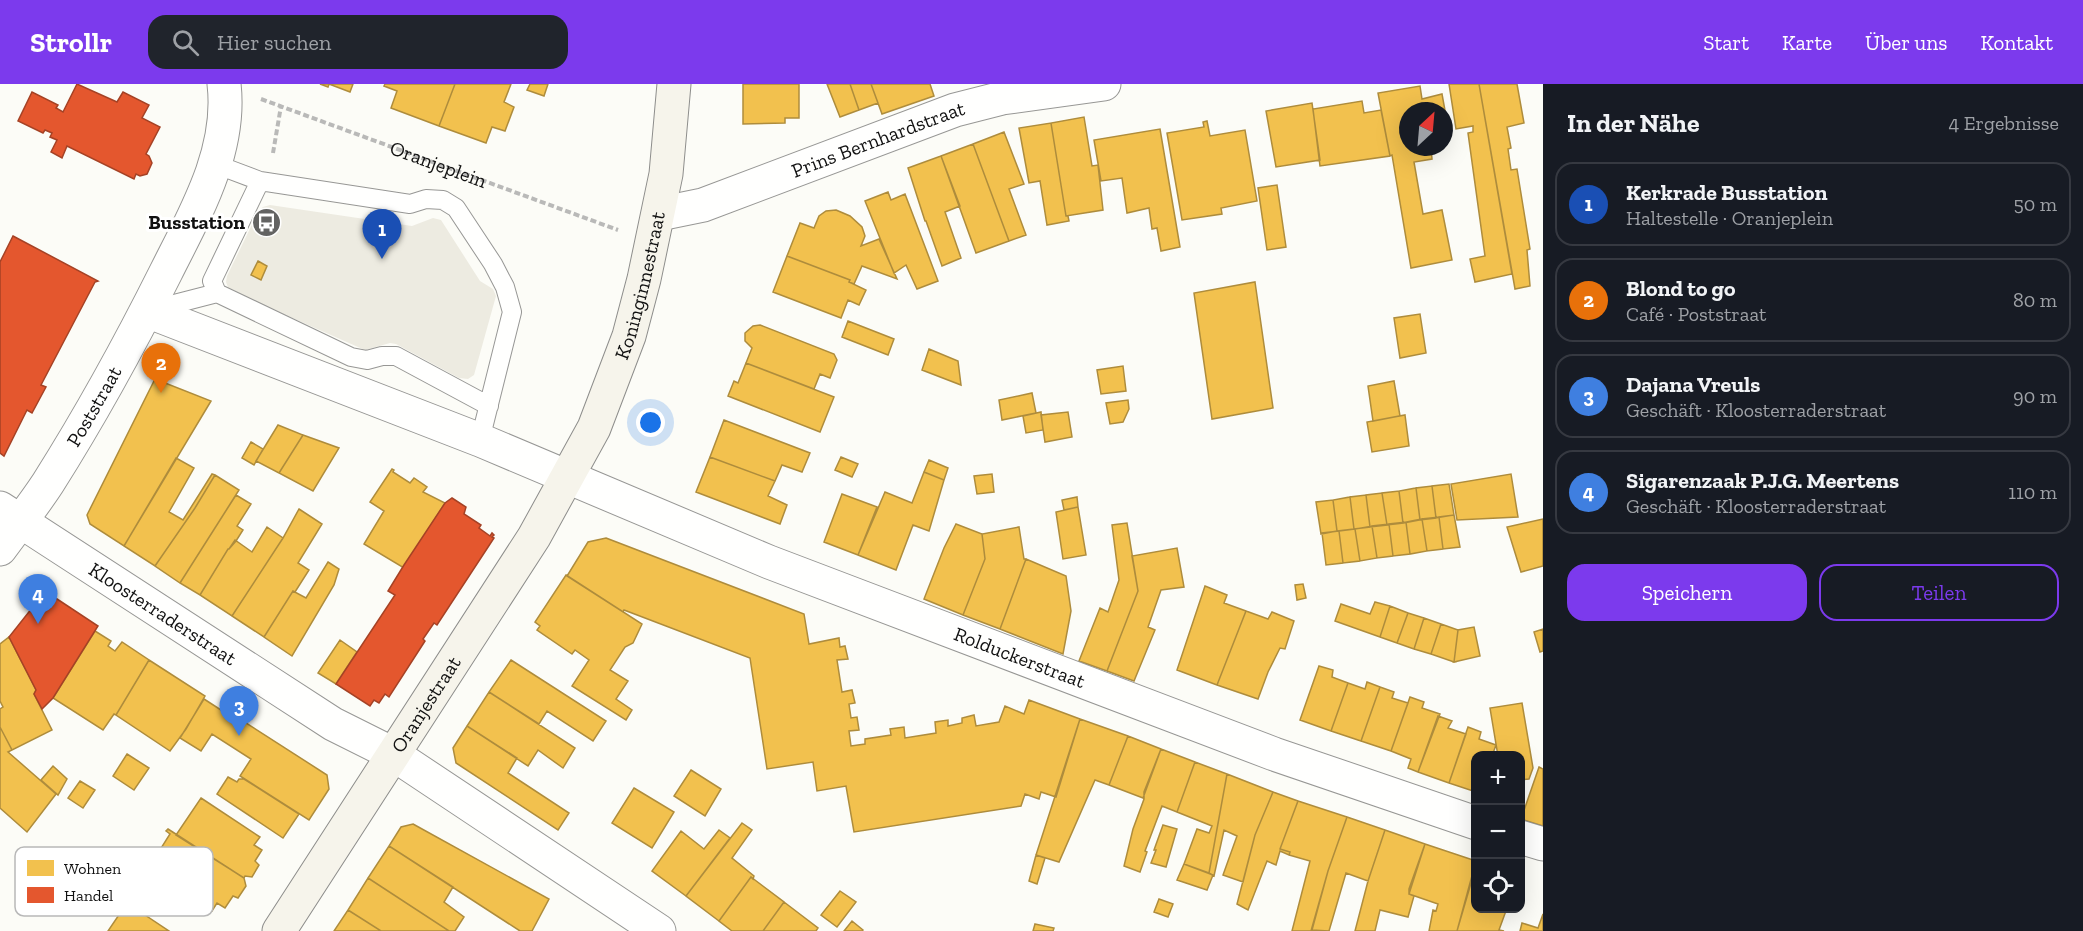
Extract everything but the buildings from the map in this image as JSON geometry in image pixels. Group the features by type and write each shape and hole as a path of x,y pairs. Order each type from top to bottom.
{"main road":[{"name":"Koninginnestraat","path":"568,477 594,428 629,336 655,229 667,164 674,84"},
{"name":"Oranjestraat","path":"279,931 534,537 568,477"}],"street":[{"name":"Prins Bernhardstraat","path":"655,229 703,205 955,110 1002,98 1104,84"},
{"name":"Poststraat","path":"0,549 10,514 46,485 85,424 147,311 208,184 215,164 224,132 225,85"},
{"path":"147,311 480,440 568,477"},
{"name":"Rolduckerstraat","path":"568,477 769,562 1274,754 1471,821"},
{"name":"Kloosterraderstraat","path":"10,514 333,724 393,754 659,931"},
{"path":"1525,838 1543,844"}],"lane":[{"name":"Oranjeplein","path":"215,164 260,181 410,204 426,199 443,200 456,208 493,264 505,287 512,312 480,440"},
{"path":"217,293 212,281 260,181"},
{"path":"147,311 217,293 351,357 367,360 382,356 396,356 489,406"}],"path":[{"name":"Oranjeplein","path":"225,85 655,229"}],"shaded area":[{"path":"270,205 412,226 433,218 441,220 480,281 493,289 496,296 474,375 468,379 459,378 396,344 390,343 365,350 229,290 226,282 227,276 258,212"}],"place":[{"name":"Busstation","path":"266,222"},
{"name":"Kerkrade Busstation","path":"382,259"},
{"name":"Blond to go","path":"161,393"},
{"name":"Sigarenzaak P.J.G. Meertens","path":"38,624"},
{"name":"Dajana Vreuls","path":"239,736"}]}
